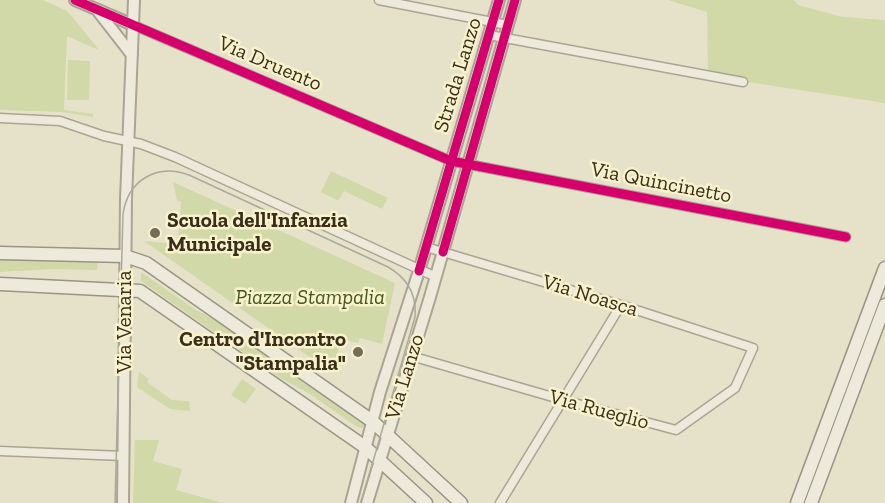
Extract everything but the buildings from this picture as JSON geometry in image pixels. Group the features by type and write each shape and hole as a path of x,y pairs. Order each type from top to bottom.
{"main road":[{"path":"0,253 125,256 146,263 372,421 461,503"},
{"path":"797,503 885,268"},
{"path":"0,284 140,291 365,447 426,503"},
{"path":"811,503 885,305"}],"street":[{"name":"Via Druento","path":"75,0 451,160"},
{"name":"Via Venaria","path":"123,503 125,256 134,0"},
{"path":"379,0 508,25"},
{"name":"Strada Lanzo","path":"419,271 499,0"},
{"name":"Strada Lanzo","path":"443,252 515,0"},
{"path":"96,9 132,55"},
{"path":"489,35 743,82"},
{"path":"0,118 60,121 175,158 436,277"},
{"name":"Strada Lanzo","path":"451,160 468,164"},
{"name":"Via Quincinetto","path":"468,164 846,237"},
{"name":"Via Noasca","path":"426,247 621,305 753,348"},
{"name":"Via Lanzo","path":"368,503 379,459 443,252"},
{"name":"Via Lanzo","path":"351,503 372,421 419,271"},
{"path":"500,503 621,305"},
{"name":"Via Rueglio","path":"411,356 676,430 735,388 753,348"},
{"path":"0,451 123,456"}],"green space":[{"path":"0,0 43,0 67,11 99,50 67,36 64,110 93,114 93,117 62,112 0,110"},
{"path":"668,0 794,0 798,5 843,17 885,20 885,103 708,76 707,12"},
{"path":"68,60 90,61 89,100 67,100"},
{"path":"331,171 388,198 382,209 344,191 337,200 321,192"},
{"name":"Piazza Stampalia","path":"173,182 395,283 382,344 360,338 358,343 342,339 331,372 144,241 178,244 181,202 177,200"},
{"path":"0,259 98,262 97,270 52,269 0,272"},
{"path":"141,272 196,310 225,325 366,423 365,426 357,427 310,394 277,376 141,281"},
{"path":"139,372 149,379 147,382 172,400 189,401 190,411 170,409 137,387"},
{"path":"242,379 256,389 245,404 231,395"},
{"path":"135,440 159,440 153,461 182,469 176,490 223,503 133,503"}],"tram line":[{"path":"115,503 123,214 126,202 138,184 146,177 166,171 189,175 388,267 401,276 409,288 414,301 415,317 361,503"}],"cycle path":[{"path":"75,0 451,161 846,237"},
{"path":"419,271 499,0"},
{"path":"443,252 515,0"}],"place":[{"name":"Scuola dell'Infanzia Municipale","path":"155,233"},
{"name":"Centro d'Incontro \"Stampalia\"","path":"358,352"}]}
